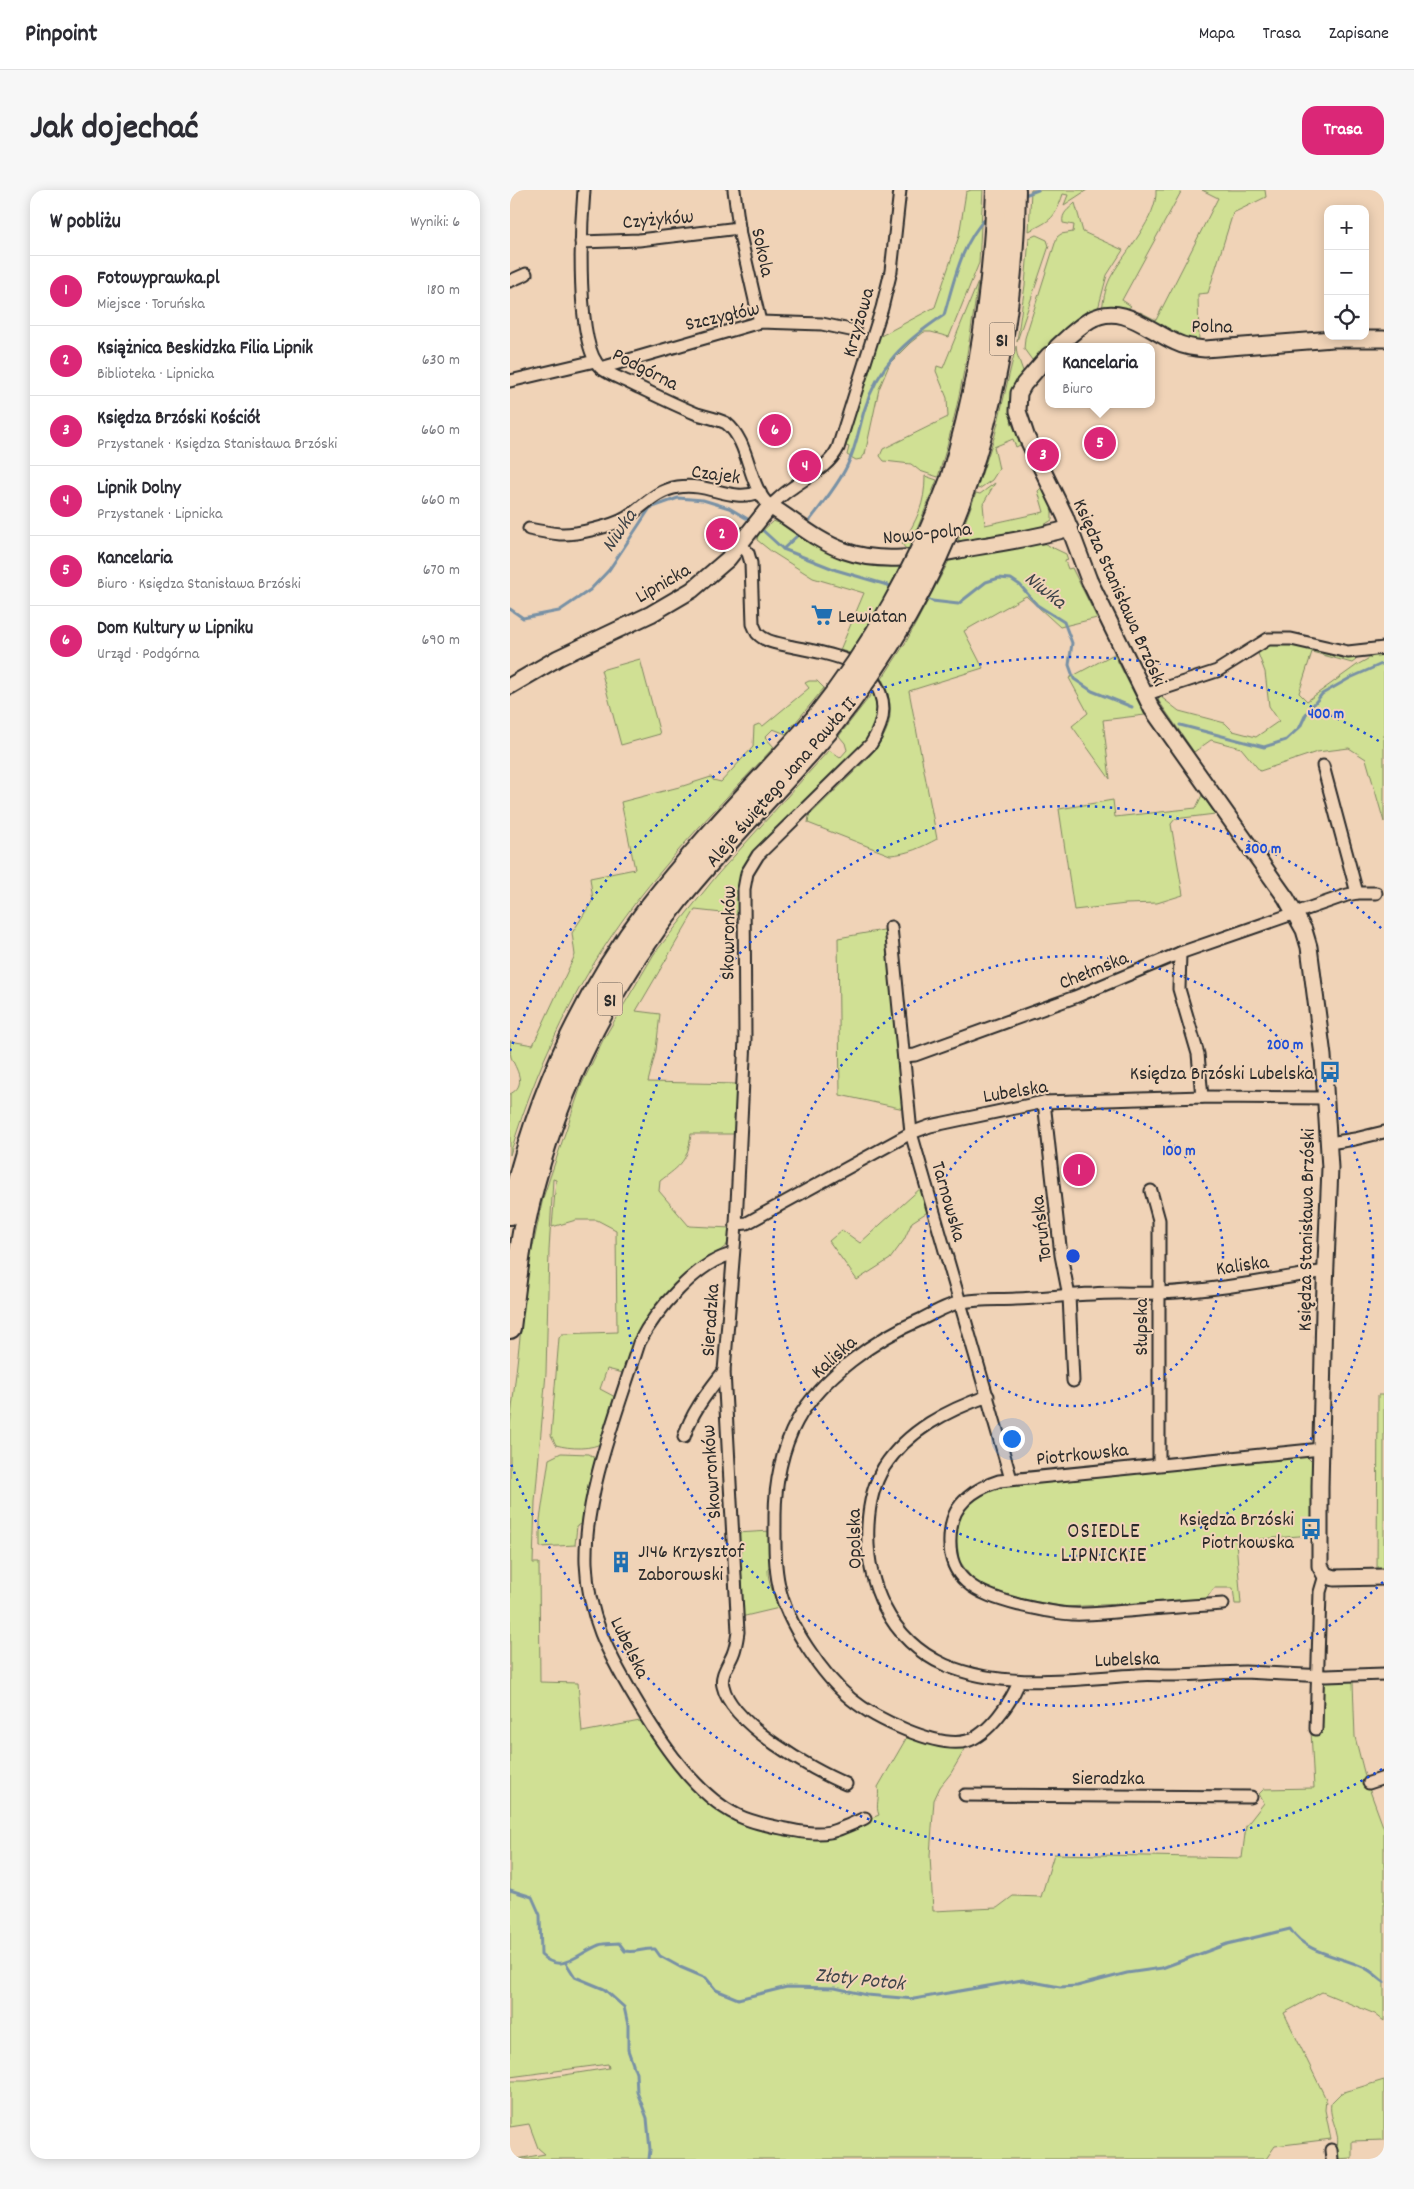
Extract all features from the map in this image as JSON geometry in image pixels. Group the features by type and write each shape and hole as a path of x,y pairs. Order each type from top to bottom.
{"highway":[{"name":"Aleje świętego Jana Pawła II","path":"510,1328 524,1228 539,1167 566,1088 592,1031 622,978 674,904 822,725 894,605 932,529 951,479 969,412 988,311 996,234 997,190"},
{"name":"Aleje świętego Jana Pawła II","path":"510,1214 523,1164 547,1090 576,1024 607,969 650,908 686,862 876,668 932,569 957,510 978,449 995,380 1011,273 1015,190"}],"street":[{"name":"Podgórna","path":"584,190 581,242 585,325 590,350 598,365 674,404 726,423 737,435 766,511"},
{"name":"Sokola","path":"734,190 739,228 760,322"},
{"name":"Krzyżowa","path":"831,459 838,448 882,308 891,271 900,190"},
{"name":"Czyżyków","path":"581,242 638,240 739,228"},
{"path":"510,281 526,274"},
{"name":"Polna","path":"1062,343 1089,320 1104,314 1115,314 1139,322 1161,335 1190,348 1205,349 1333,339 1384,339"},
{"name":"Szczygłów","path":"510,381 598,365 760,322 822,324 855,331"},
{"name":"Księdza Stanisława Brzóski","path":"1045,359 1032,371 1019,393 1018,411 1021,423 1070,528 1089,580 1144,695 1164,727 1240,833 1304,930 1312,967 1320,1020 1329,1143 1330,1190 1321,1448 1320,1566 1325,1575 1320,1592 1316,1729"},
{"name":"Lipnicka","path":"510,686 558,658 680,599 711,576 741,544 766,511 831,459"},
{"name":"Czajek","path":"529,529 570,534 611,524 626,518 642,503 658,493 681,487 704,488 741,497 760,492"},
{"name":"Nowo-polna","path":"766,511 822,541 852,553 875,557 930,555 1044,535 1070,528"},
{"name":"Skowronków","path":"736,1224 745,1040 744,889 747,873 758,855 871,744 880,729 883,707 876,683 859,666 838,657 774,643 757,634 754,624 751,563 748,553 741,544"},
{"path":"1144,695 1216,671 1268,639 1292,639 1348,652 1384,648"},
{"path":"1323,766 1357,893 1376,894"},
{"name":"Chełmska","path":"904,1056 915,1055 1075,997 1180,953 1357,893"},
{"name":"Tarnowska","path":"891,927 911,1133 1012,1479"},
{"path":"1180,953 1178,989 1198,1054 1202,1097"},
{"name":"Lubelska","path":"736,1224 747,1223 911,1133 930,1126 1044,1102 1202,1097 1326,1098"},
{"name":"Toruńska","path":"1044,1102 1061,1255 1069,1296 1073,1381"},
{"path":"1329,1143 1355,1140 1384,1132"},
{"name":"Słupska","path":"1151,1191 1159,1220 1159,1464"},
{"name":"Sieradzka","path":"684,1437 695,1410 724,1371 736,1224"},
{"name":"Lubelska","path":"733,1254 700,1269 680,1289 648,1328 639,1343 605,1452 589,1525 586,1564 593,1609 607,1651 647,1718 700,1790 737,1815 749,1820 806,1832 830,1832 865,1818"},
{"name":"Kaliska","path":"1019,1681 1015,1693 1005,1708 977,1736 967,1741 952,1742 933,1738 887,1722 853,1701 829,1678 811,1652 784,1602 776,1571 775,1506 778,1476 796,1421 806,1407 842,1368 889,1334 960,1302 1092,1294 1159,1293 1326,1271"},
{"name":"Skowronków","path":"724,1371 738,1632 736,1646 723,1676 723,1687 735,1709 755,1730 818,1771 846,1784"},
{"name":"Opolska","path":"988,1396 943,1414 922,1428 894,1454 884,1468 871,1501 868,1551 873,1583 878,1596 891,1619 926,1654 944,1664 988,1677 1019,1681"},
{"name":"Piotrkowska","path":"1222,1604 1071,1614 1034,1608 992,1597 975,1589 956,1568 950,1553 949,1538 951,1524 957,1511 975,1490 988,1484 1012,1479 1321,1448"},
{"path":"1325,1575 1334,1578 1384,1577"},
{"name":"Lubelska","path":"1019,1681 1215,1672 1318,1675"},
{"path":"1318,1675 1384,1674"},
{"path":"1369,1782 1384,1778"},
{"name":"Sieradzka","path":"965,1795 1251,1796"}],"green space":[{"path":"983,190 979,263 949,337 924,332 890,363 879,389 865,454 861,459 856,460 847,455 849,447 846,446 877,338 935,307 959,236 966,192"},
{"path":"1031,190 1087,190 1064,205 1068,195 1063,194 1058,208 1052,217 1029,231"},
{"path":"1156,190 1182,190 1122,300 1131,306 1126,310 1102,309 1110,279 1146,223 1152,211"},
{"path":"1202,190 1265,190 1266,197 1233,213 1208,293 1198,294 1199,344 1168,333 1139,315 1140,312 1156,320 1218,198"},
{"path":"1075,203 1083,232 1123,250 1107,275 1098,309 1054,343 1045,343 1045,351 1035,360 1032,360 1024,349 1025,338 1057,237 1061,234 1073,232 1074,225 1063,223 1063,216"},
{"path":"1036,235 1047,240 1049,246 1017,341 1029,238"},
{"path":"978,282 962,380 938,477 920,471 911,464 884,461 880,456 883,449 948,417 947,398 936,371 937,366 943,368"},
{"path":"1016,346 1023,371 1011,394 1009,406 1013,419 1011,422 1022,444 1016,447 1013,439 994,447 999,469 992,480 979,489 977,488 995,435"},
{"path":"925,476 937,480 909,549 906,549 902,544 922,504"},
{"path":"995,483 983,504 985,525 1044,512 1038,491 1042,487 1052,507 1052,520 1039,528 958,541 976,493 980,494"},
{"path":"773,521 782,524 783,522 902,563 884,598 850,653 840,650 864,593 813,578 772,552 757,540 758,535"},
{"path":"1041,542 1066,554 1068,560 1065,561 1068,569 1072,568 1097,618 1060,627 1026,596 964,631 983,668 909,691 937,839 909,852 890,855 808,823 809,816 862,764 880,743 886,732 890,708 888,694 882,679 906,642 951,557"},
{"path":"1269,642 1310,646 1356,657 1356,660 1352,663 1312,652 1299,693 1307,701 1357,665 1384,650 1384,822 1366,759 1349,748 1317,752 1260,771 1241,748 1211,740 1194,752 1158,700 1161,697 1179,711 1225,723 1233,731 1256,737 1279,721 1269,706 1265,672 1256,648"},
{"path":"1114,654 1145,715 1103,720 1110,779 1072,726 1088,713 1069,678"},
{"path":"640,659 660,734 621,745 601,670"},
{"path":"817,681 824,688 786,734 773,729 765,737 774,747 675,854 613,934 571,1004 553,1041 536,1078 510,1155 510,1094 520,1082 518,1072 511,1057 510,1041 533,1045 575,955 572,933 593,900 590,878 635,869 621,802 711,777 713,780 721,782 753,747 754,726 759,724 763,726 809,688 805,683"},
{"path":"874,691 878,706 876,720 871,734 863,747 754,852 749,860 743,875 740,915 695,910 636,1011 660,1014 656,1050 648,1082 738,1084 735,1134 691,1134 685,1157 678,1166 660,1181 659,1191 689,1226 731,1228 727,1245 717,1253 706,1257 677,1288 627,1374 607,1369 600,1389 619,1399 610,1411 604,1442 587,1448 556,1445 551,1435 559,1338 562,1334 617,1332 616,1230 597,1220 576,1220 552,1227 556,1180 553,1179 546,1373 535,1502 533,1563 539,1563 540,1682 578,1683 582,1732 645,1720 722,1811 831,1835 879,1815 877,1808 878,1787 907,1737 941,1743 968,1744 951,1773 940,1787 934,1800 930,1855 933,1911 997,1908 1013,1896 1041,1897 1054,1854 1242,1858 1246,1826 1264,1803 1259,1794 1264,1789 1314,1788 1311,1731 1321,1683 1327,1680 1349,1679 1353,1682 1355,1737 1366,1780 1384,1829 1384,2021 1375,2014 1322,1992 1284,2013 1326,2099 1325,2110 1331,2139 1275,2146 1266,2159 517,2159 545,2154 538,2148 529,2124 510,2127 510,2081 527,2081 609,2068 608,2064 510,2077 510,1426 527,1275 543,1198 581,1086 603,1040 654,954 718,874 829,750 840,758 847,750 845,743 839,736"},
{"path":"1202,795 1215,814 1175,819 1171,824 1183,895 1157,903 1126,904 1074,910 1059,809 1113,800 1115,817 1196,808"},
{"path":"889,929 904,1109 840,1095 838,938"},
{"path":"922,1187 929,1211 912,1222 904,1240 890,1259 857,1280 829,1241 842,1230 860,1243"},
{"path":"1378,1395 1384,1395 1384,1573 1377,1574"},
{"path":"561,1453 589,1454 595,1458 598,1464 582,1524 577,1526 575,1545 540,1547 540,1520 549,1459"},
{"path":"1292,1454 1293,1457 1306,1456 1312,1462 1312,1535 1236,1541 1241,1604 1235,1604 1233,1588 1214,1588 1206,1599 1066,1607 1016,1598 982,1587 973,1580 959,1560 956,1534 961,1515 967,1506 984,1493 995,1488"},
{"path":"771,1531 773,1564 768,1569 768,1575 779,1608 741,1617 736,1533"},
{"path":"1384,2080 1384,2140 1352,2141 1352,2158 1336,2159 1338,2137 1331,2115 1331,2103 1341,2093"}],"waterway":[{"name":"Niwka","path":"1022,196 1038,190"},
{"name":"Niwka","path":"810,520 835,487 847,466 864,411 877,380 885,367 905,345 944,315 959,263 978,227 987,217"},
{"name":"Niwka","path":"510,609 523,618 559,611 590,590 609,570 650,508 678,498 703,500 729,508 751,521"},
{"name":"Niwka","path":"758,526 783,549 797,536"},
{"name":"Niwka","path":"783,549 836,570 894,587"},
{"name":"Niwka","path":"924,597 932,601 958,604 986,582 999,578 1011,579 1020,585 1037,605 1064,622 1072,643 1069,665 1074,679 1092,691 1132,707"},
{"name":"Niwka","path":"1180,725 1264,747 1286,740 1300,727 1306,714 1322,694 1350,678 1384,663"},
{"name":"Złoty Potok","path":"510,1890 532,1897 540,1915 541,1955 549,1961 563,1963 604,1944 619,1943 625,1951 655,1949 660,1956 706,1978 716,1990 738,1999 787,1987 835,1988 867,1995 914,1999 1022,1980 1060,1987 1077,1986 1127,1973 1162,1968 1227,1944 1290,1929 1305,1944 1365,1968 1384,1982"},
{"path":"566,1963 575,1977 604,1989 624,2007 628,2025 628,2050 636,2073 637,2092 647,2118 649,2159"}],"place":[{"name":"Dom Kultury w Lipniku","path":"775,430"},
{"name":"Kancelaria","path":"1100,443"},
{"name":"Księdza Brzóski Kościół","path":"1043,455"},
{"name":"Lipnik Dolny","path":"805,466"},
{"name":"Książnica Beskidzka Filia Lipnik","path":"722,534"},
{"name":"Lewiatan","path":"822,615"},
{"name":"Księdza Brzóski Lubelska","path":"1330,1072"},
{"name":"Fotowyprawka.pl","path":"1079,1170"},
{"name":"Księdza Brzóski Piotrkowska","path":"1311,1529"},
{"name":"J146 Krzysztof Zaborowski","path":"621,1562"}],"district":[{"name":"OSIEDLE LIPNICKIE","path":"1104,1542"}]}
